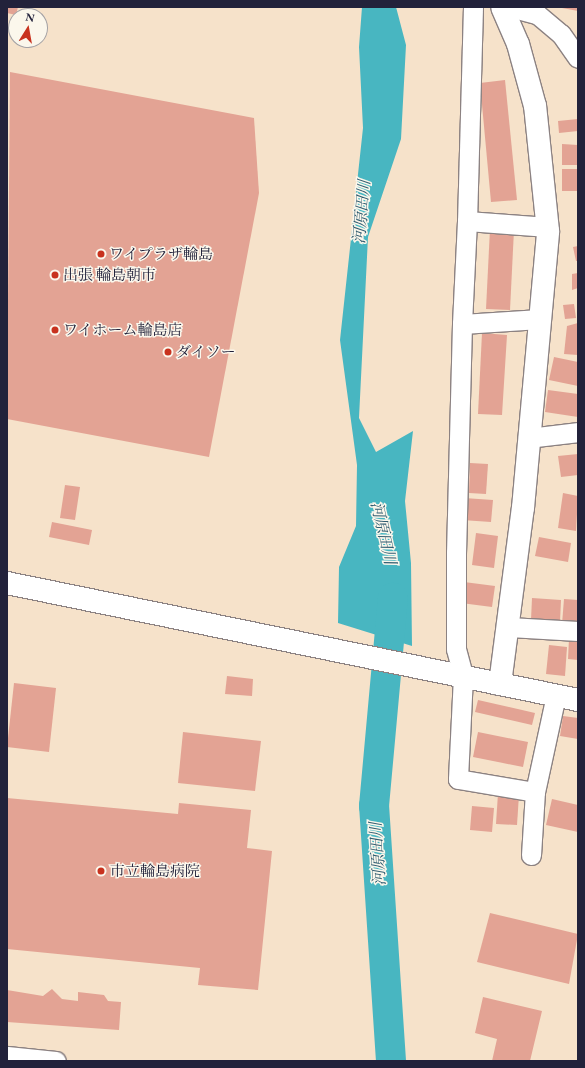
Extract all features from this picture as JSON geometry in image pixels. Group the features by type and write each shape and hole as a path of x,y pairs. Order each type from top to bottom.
{"street":[{"path":"473,7 467,221 462,324 456,649 462,676 458,779 535,792"},
{"path":"500,684 509,627 548,227 536,106 518,44 502,7"},
{"path":"510,7 537,10 561,34 578,58"},
{"path":"467,221 548,227"},
{"path":"462,324 540,319"},
{"path":"528,438 578,432"},
{"path":"7,583 578,700"},
{"path":"509,627 578,631"},
{"path":"531,855 535,792 556,695"},
{"path":"7,1056 56,1061"}],"water":[{"path":"362,7 396,7 406,45 401,139 368,237 359,418 376,452 413,431 405,501 411,563 412,646 338,623 339,567 356,526 357,465 340,340 363,128 359,47"}],"building":[{"path":"7,7 18,7 8,8 7,13"},
{"path":"578,7 578,11 562,8"},
{"path":"10,72 254,118 259,193 209,457 7,419"},
{"path":"505,80 517,200 491,202 480,83"},
{"path":"578,119 578,131 559,133 558,121"},
{"path":"562,144 578,145 578,165 562,165"},
{"path":"562,169 578,169 578,191 562,191"},
{"path":"490,229 514,230 510,310 486,309"},
{"path":"578,246 578,261 576,261 573,247"},
{"path":"578,273 578,288 572,290 572,274"},
{"path":"574,304 576,318 565,319 563,305"},
{"path":"578,323 578,355 564,354 567,326"},
{"path":"482,333 507,335 502,415 478,414"},
{"path":"554,357 578,362 578,386 549,380"},
{"path":"548,390 578,394 578,417 545,412"},
{"path":"578,454 578,475 561,477 558,456"},
{"path":"470,463 488,464 486,494 469,493"},
{"path":"65,485 80,487 75,520 60,518"},
{"path":"563,493 578,496 576,531 558,528"},
{"path":"464,498 493,500 491,522 462,520"},
{"path":"52,522 92,530 89,545 49,537"},
{"path":"476,533 498,536 494,568 472,565"},
{"path":"539,537 571,543 568,562 535,556"},
{"path":"464,582 495,586 492,607 461,603"},
{"path":"532,598 561,600 560,622 531,620"},
{"path":"564,599 578,600 578,625 562,624"},
{"path":"569,639 578,639 578,660 568,659"},
{"path":"549,645 567,647 565,676 546,674"},
{"path":"227,676 253,679 252,696 225,694"},
{"path":"14,683 56,688 49,752 7,747"},
{"path":"478,700 535,713 532,725 475,712"},
{"path":"563,716 578,718 578,739 560,736"},
{"path":"183,732 261,741 255,791 178,783"},
{"path":"478,732 528,742 523,767 473,757"},
{"path":"498,793 519,795 517,825 496,824"},
{"path":"7,798 178,814 179,803 251,810 247,848 272,851 258,990 198,985 200,968 7,949"},
{"path":"552,799 578,805 578,832 546,825"},
{"path":"472,806 494,808 492,832 470,830"},
{"path":"490,913 578,934 569,984 477,962"},
{"path":"52,989 62,999 78,1001 78,992 104,995 108,1001 121,1002 119,1030 7,1022 7,990 43,996"},
{"path":"483,997 542,1011 530,1061 492,1061 497,1039 475,1033"}],"waterway":[{"name":"河原田川","path":"391,1061 374,806 393,598"}],"place":[{"name":"ワイプラザ輪島","path":"101,254"},
{"name":"出張 輪島朝市","path":"55,275"},
{"name":"ワイホーム輪島店","path":"55,330"},
{"name":"ダイソー","path":"168,352"},
{"name":"市立輪島病院","path":"101,871"}]}
